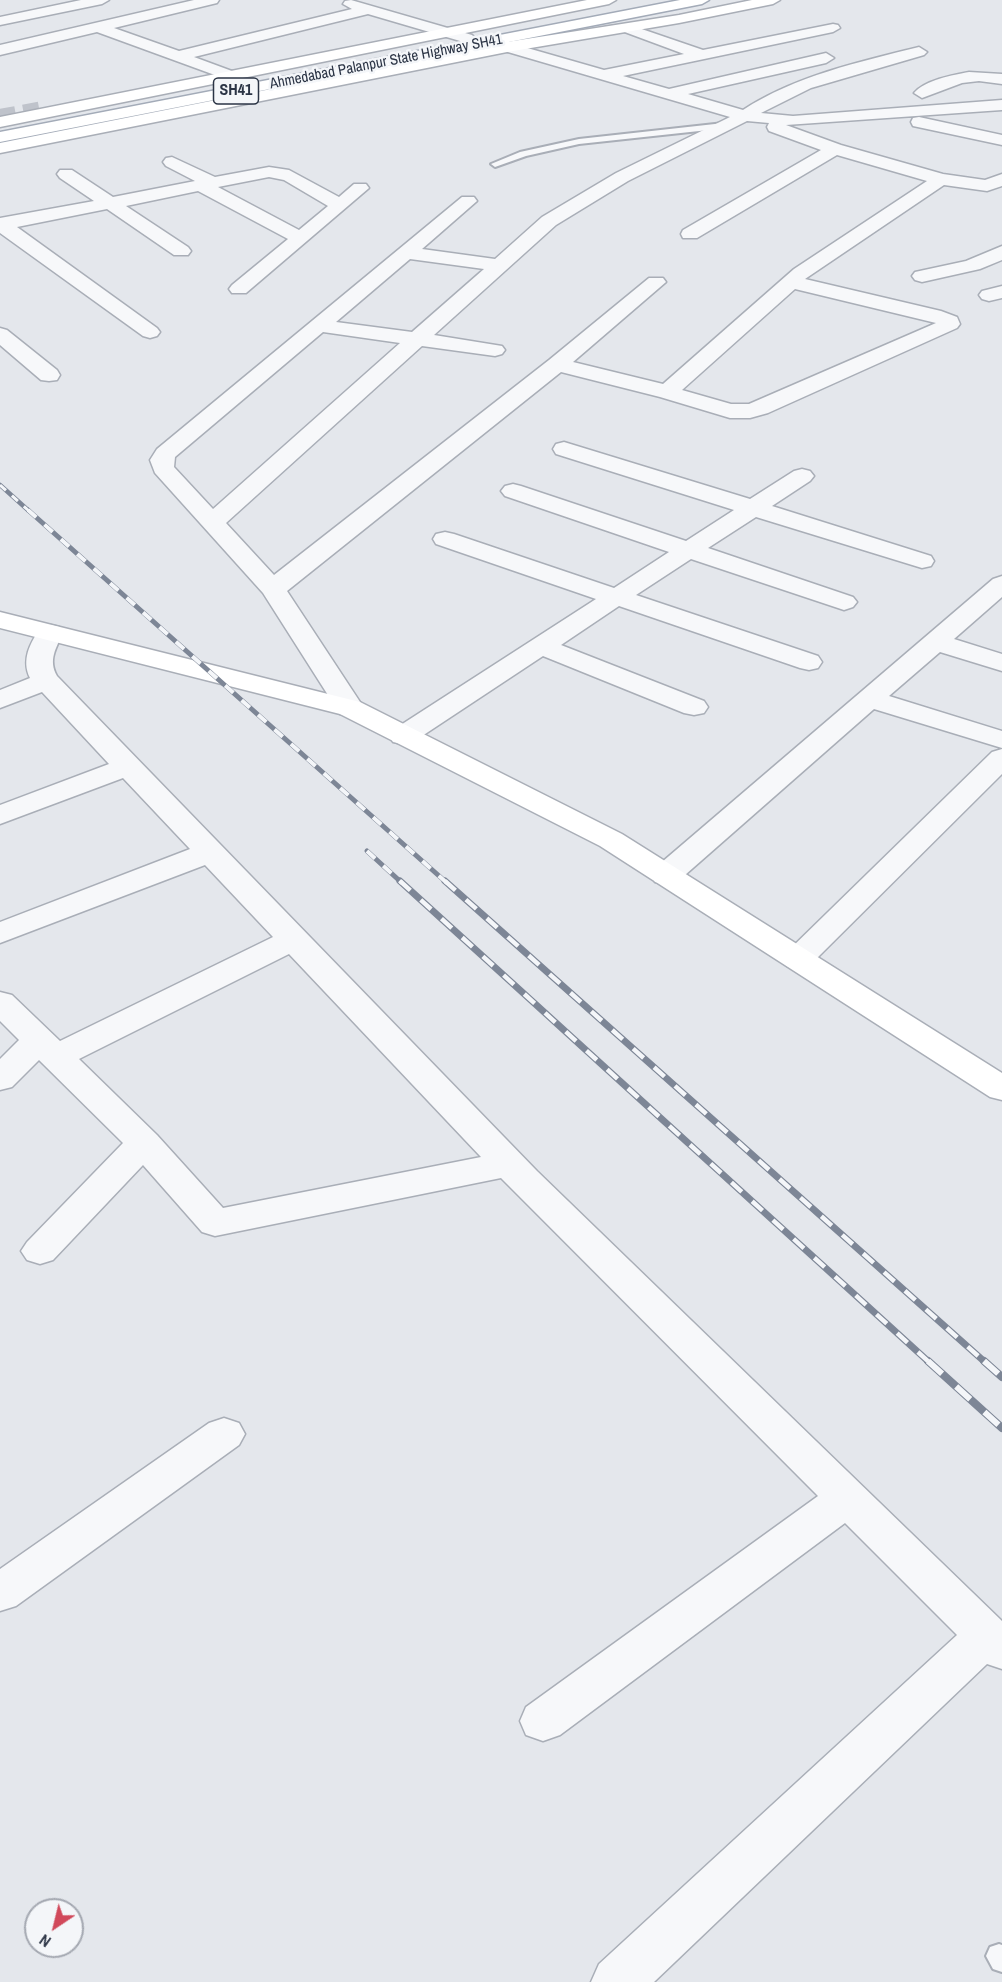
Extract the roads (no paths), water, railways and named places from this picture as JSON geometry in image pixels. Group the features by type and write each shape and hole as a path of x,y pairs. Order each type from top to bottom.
{"street":[{"path":"0,21 102,0"},
{"path":"0,50 212,0"},
{"path":"337,0 467,39 507,47 746,116 835,149 941,179 997,185"},
{"path":"0,122 234,77 467,39 609,0"},
{"name":"Ahmedabad Palanpur State Highway SH41","path":"0,129 664,0"},
{"name":"Ahmedabad Palanpur State Highway SH41","path":"0,137 467,39 545,31 702,0"},
{"path":"0,148 507,47 627,28 773,0"},
{"path":"127,3 161,13"},
{"path":"179,56 370,9"},
{"path":"100,28 234,77"},
{"path":"627,28 794,89"},
{"path":"604,75 833,28"},
{"path":"545,31 563,38"},
{"path":"213,522 497,265 549,221 622,177 746,116 763,103 794,89 919,52"},
{"path":"667,94 841,54"},
{"path":"985,76 1002,65"},
{"path":"922,93 961,77 985,76 1002,79"},
{"path":"0,110 48,100 99,104"},
{"path":"43,109 78,101"},
{"path":"746,116 793,121 1002,105"},
{"path":"882,114 1002,140"},
{"path":"690,234 835,149"},
{"path":"172,162 234,204 300,238"},
{"path":"0,224 276,172 289,175 340,205"},
{"path":"66,174 181,251"},
{"path":"667,392 791,282 941,179"},
{"path":"288,192 310,188"},
{"path":"239,290 360,188"},
{"path":"234,204 267,197"},
{"path":"350,708 273,589 163,468 162,460 165,454 468,201"},
{"path":"0,224 150,332"},
{"path":"922,276 966,267 1002,252"},
{"path":"407,254 497,265"},
{"path":"273,589 557,365 656,282"},
{"path":"557,365 667,392 730,411 750,411 950,324 950,321 934,315 791,282"},
{"path":"321,326 495,350"},
{"path":"0,334 49,375"},
{"path":"564,449 922,561"},
{"path":"403,736 802,477"},
{"path":"513,491 844,602"},
{"path":"445,539 809,662"},
{"path":"666,875 1002,585"},
{"path":"0,620 350,708 611,840 1002,1089"},
{"path":"50,633 38,660 38,670 46,681 509,1164 995,1643 617,1982"},
{"path":"936,642 1002,663"},
{"path":"541,646 694,707"},
{"path":"0,700 46,681"},
{"path":"870,699 1002,740"},
{"path":"798,959 1002,758"},
{"path":"0,815 129,766"},
{"path":"0,933 211,852"},
{"path":"0,1080 48,1049 294,939"},
{"path":"0,1002 144,1143 215,1223 509,1164"},
{"path":"40,1251 144,1143"},
{"path":"0,1593 224,1434"},
{"path":"543,1721 847,1497"}],"lane":[{"path":"495,164 522,153 570,142 724,126"}],"tunnel":[{"path":"0,117 43,109"}],"railway":[{"path":"0,485 29,511"},
{"path":"28,510 447,883"},
{"path":"367,851 402,883"},
{"path":"400,881 930,1363"},
{"path":"445,881 986,1363"},
{"path":"928,1361 1002,1428"},
{"path":"984,1361 1002,1377"}]}
